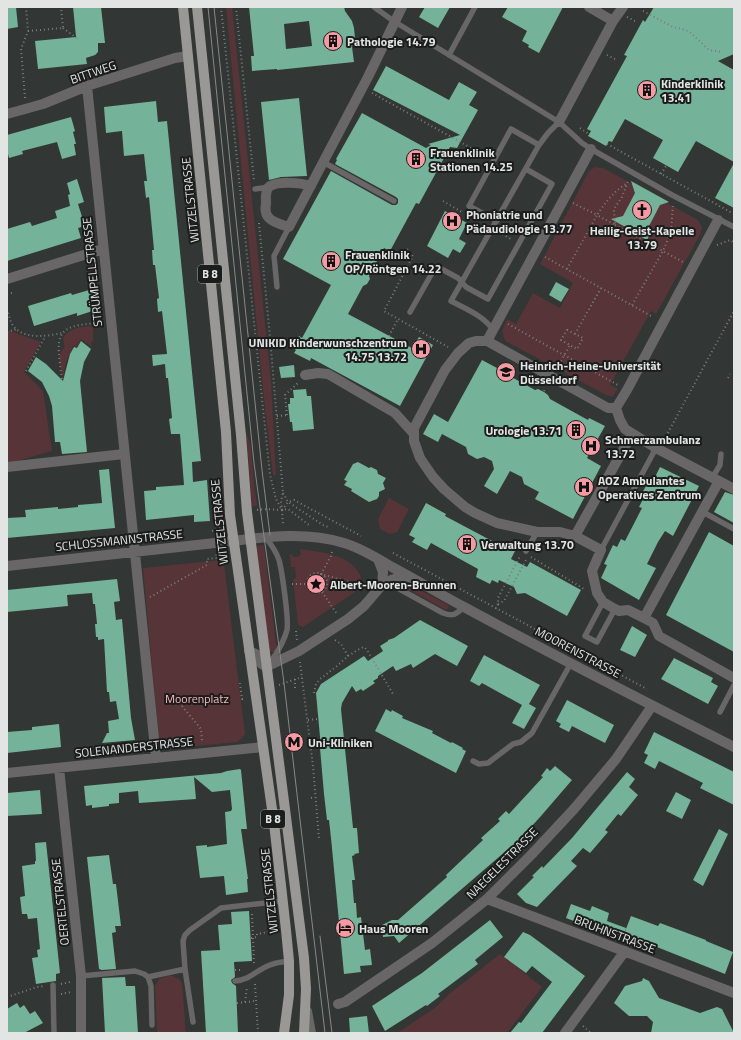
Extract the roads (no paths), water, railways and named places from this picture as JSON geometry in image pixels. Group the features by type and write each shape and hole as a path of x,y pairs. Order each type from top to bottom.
{"main road":[{"name":"WITZELSTRASSE","path":"183,7 226,432 233,541 274,823 286,930 289,961 289,995 284,1033"},
{"name":"B 8","path":"197,7 241,435 247,512 268,666 304,958 306,1004 304,1033"}],"street":[{"path":"311,186 304,183 276,184 269,187 266,193 265,211 268,217 271,220 289,227 311,186 362,88 402,7"},
{"path":"589,7 613,21"},
{"path":"559,122 622,7"},
{"name":"BITTWEG","path":"7,114 43,104 86,86 175,58 188,56"},
{"name":"STRÜMPELLSTRASSE","path":"86,86 135,552"},
{"path":"487,341 592,149"},
{"path":"718,220 616,408 625,430 734,489"},
{"path":"7,279 103,248"},
{"path":"616,408 608,408 487,341 476,341 469,343 458,353 445,370 414,428 416,448 420,458 433,477 444,489 475,514 497,523 536,532 560,532 576,536 601,550 592,571 597,593 603,602 619,611 628,610 653,623 659,636 734,678"},
{"path":"305,375 318,373 328,374 395,413 414,434"},
{"path":"576,536 632,434"},
{"path":"7,466 124,454"},
{"path":"644,618 702,511 715,480"},
{"name":"MOORENSTRASSE","path":"233,541 250,538 284,536 321,538 350,545 652,706 734,747"},
{"name":"SCHLOSSMANNSTRASSE","path":"7,566 233,541"},
{"path":"135,552 156,758"},
{"path":"378,559 383,572 380,588"},
{"path":"249,651 258,655 260,663 268,666 299,650 342,623 364,606 380,588 401,577 410,577"},
{"name":"NAEGELESTRASSE","path":"338,1004 345,1002 415,956 487,899 532,854 578,804 616,759 652,706"},
{"name":"SOLENANDERSTRASSE","path":"7,773 263,747"},
{"name":"OERTELSTRASSE","path":"59,768 81,976 81,1033"},
{"name":"BRUHNSTRASSE","path":"487,899 734,993"},
{"path":"565,1033 625,951"},
{"path":"306,1004 311,1033"}],"lane":[{"path":"374,7 395,22 559,122 582,143 672,195 734,227"},
{"path":"449,54 475,7"},
{"path":"493,330 489,323 484,319 451,301 539,145 559,122"},
{"path":"497,221 469,206 511,129 539,145"},
{"path":"323,162 394,201"},
{"path":"410,312 436,266 458,278 466,287 488,299 552,184 526,169"},
{"path":"255,189 269,187"},
{"path":"277,287 274,256 289,227"},
{"path":"601,550 658,449"},
{"path":"715,480 720,465 721,454"},
{"path":"702,511 734,529"},
{"path":"526,553 536,532"},
{"path":"265,537 272,546 279,561 288,624 287,631 279,649 268,666"},
{"path":"380,588 392,585 451,616 456,614 464,607"},
{"path":"603,602 585,636 597,642 615,609"},
{"path":"473,761 479,764 488,763 513,744 521,742 532,733 571,663"},
{"path":"720,712 734,685"},
{"path":"193,1022 185,969 183,941 185,935 221,908 283,901"},
{"path":"235,981 248,978 271,964 289,961"},
{"path":"148,977 185,969"},
{"path":"81,976 135,971 144,974 148,977 151,986 152,1025"},
{"path":"53,985 54,1033"}],"tram line":[{"path":"208,7 254,463 284,683 325,1033"},
{"path":"214,7 270,535"},
{"path":"320,936 332,1033"}],"place":[{"name":"Pathologie 14.79","path":"333,41"},
{"name":"Kinderklinik 13.41","path":"647,90"},
{"name":"Frauenklinik Stationen 14.25","path":"416,159"},
{"name":"Heilig-Geist-Kapelle 13.79","path":"642,210"},
{"name":"Phoniatrie und Pädaudiologie 13.77","path":"452,221"},
{"name":"Frauenklinik OP/Röntgen 14.22","path":"331,261"},
{"name":"UNIKID Kinderwunschzentrum 14.75 13.72","path":"421,349"},
{"name":"Heinrich-Heine-Universität Düsseldorf","path":"506,372"},
{"name":"Urologie 13.71","path":"576,430"},
{"name":"Schmerzambulanz 13.72","path":"591,446"},
{"name":"AOZ Ambulantes Operatives Zentrum","path":"584,487"},
{"name":"Verwaltung 13.70","path":"467,544"},
{"name":"Albert-Mooren-Brunnen","path":"316,584"},
{"name":"Uni-Kliniken","path":"294,742"},
{"name":"Haus Mooren","path":"345,928"}],"park label":[{"name":"Moorenplatz","path":"197,698"}]}
